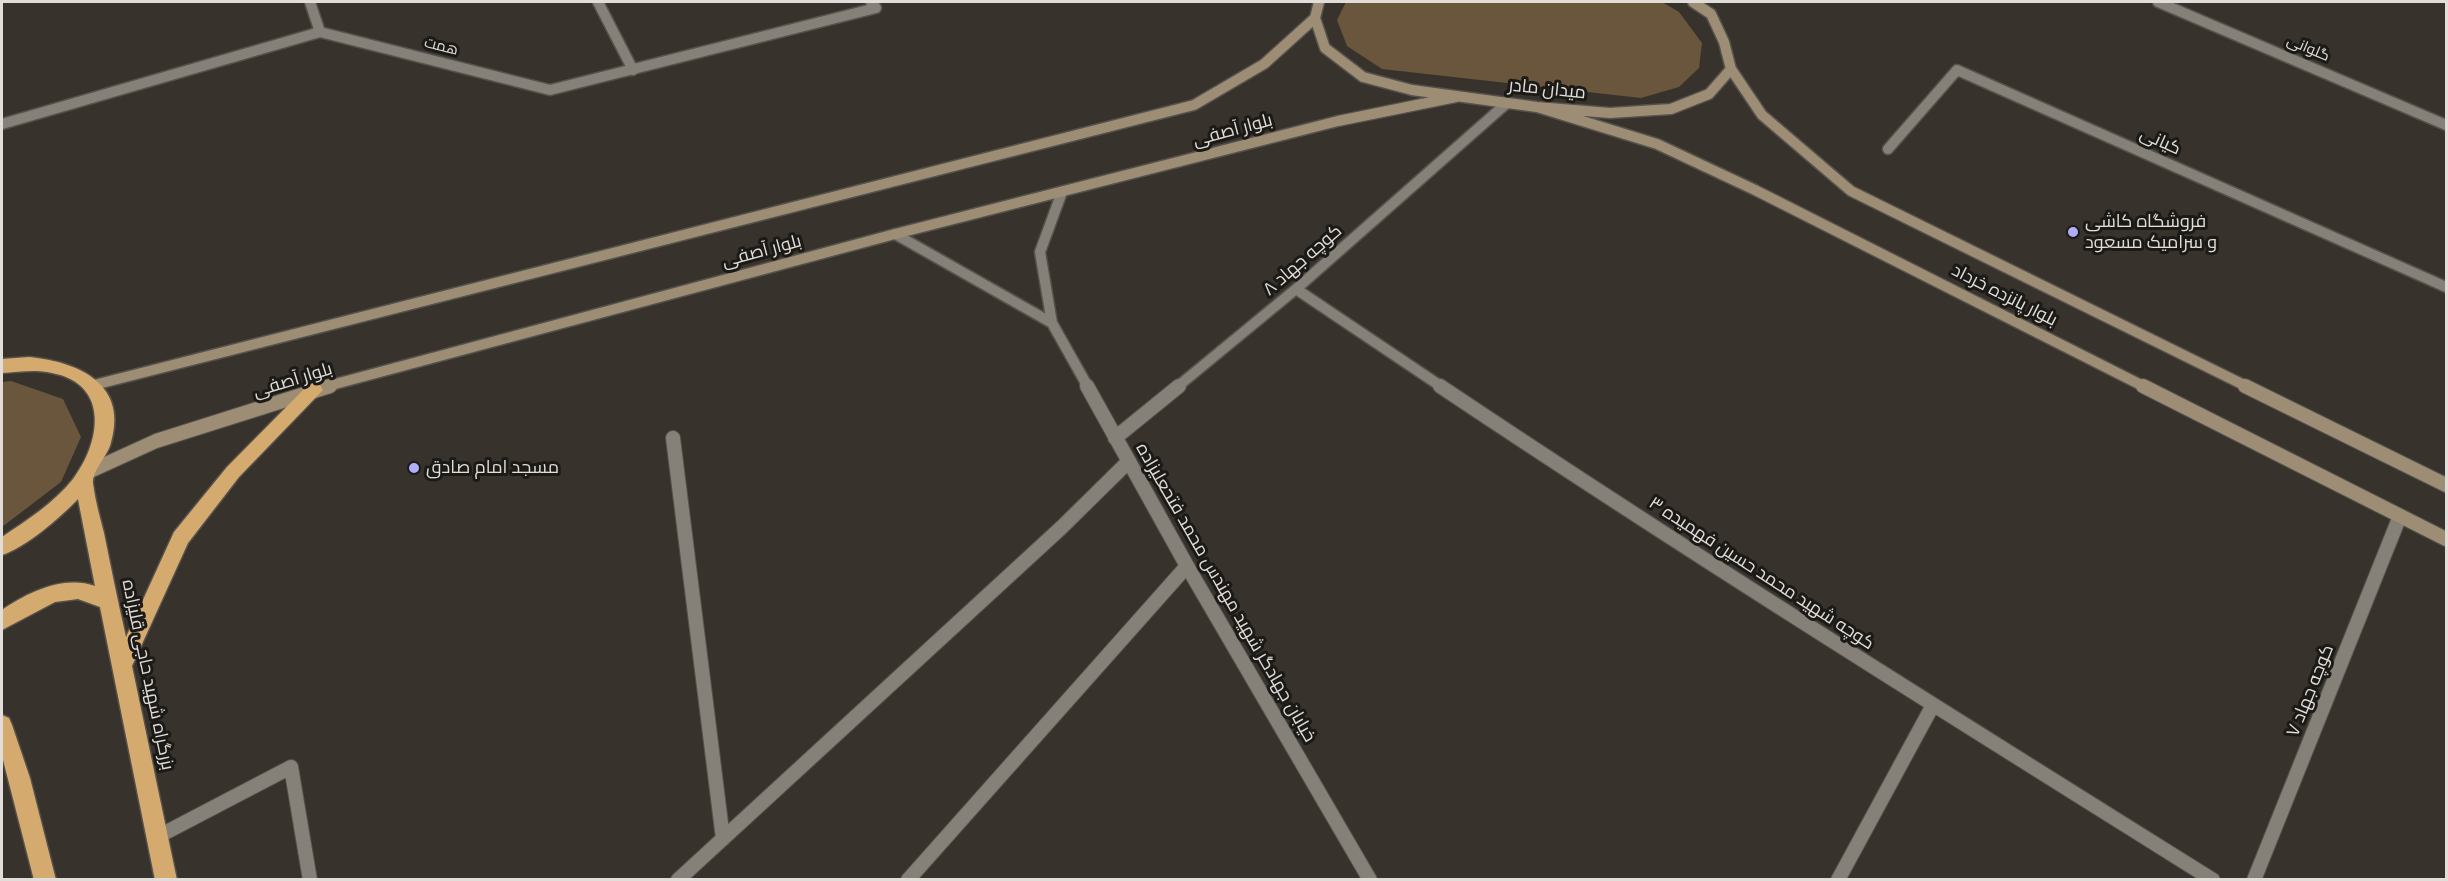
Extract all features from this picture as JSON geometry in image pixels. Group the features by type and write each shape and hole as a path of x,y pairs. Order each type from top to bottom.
{"highway":[{"path":"2,548 48,516 85,476 104,439 105,409 94,385 62,367 6,361"},
{"path":"122,666 181,538 233,472 314,390"},
{"name":"بزرگراه شهید حاجی قلیزاده","path":"85,476 166,879"},
{"path":"2,621 16,609 52,594 85,591 109,602"},
{"path":"2,724 10,774 45,879"}],"main road":[{"path":"1315,18 1319,2"},
{"path":"1692,2 1711,14 1724,42 1731,69"},
{"path":"1711,14 1713,2"},
{"name":"میدان مادر","path":"1315,18 1325,48 1363,77 1412,90 1455,97 1610,113 1671,109 1709,94 1731,69"},
{"name":"بلوار آصفی","path":"94,385 1194,105 1264,64 1315,18"},
{"name":"بلوار پانزده خرداد","path":"1731,69 1762,115 1851,191 2446,485"},
{"name":"بلوار آصفی","path":"85,476 156,441 314,390 895,234 1338,121 1455,97"},
{"name":"بلوار پانزده خرداد","path":"1537,107 1657,144 1746,186 2446,539"}],"street":[{"path":"2,124 320,32 310,2"},
{"path":"598,2 633,70"},
{"name":"گلوانی","path":"2158,2 2446,125"},
{"name":"همت","path":"320,32 550,90 874,5"},
{"name":"کیانی","path":"1888,149 1957,70 2446,287"},
{"name":"کوچه جهاد ۸","path":"1115,438 1296,289 1508,103"},
{"name":"خیابان جهادگر شهید مهندس محمد فتحعلیزاده","path":"1062,192 1040,252 1052,323 1187,566 1371,879"},
{"path":"895,234 1052,323"},
{"name":"کوچه شهید محمد حسین فهمیده ۳","path":"1296,289 1570,473 1933,705 2213,879"},
{"path":"673,438 723,839"},
{"path":"678,879 1062,528 1129,461"},
{"name":"کوچه جهاد ۷","path":"2254,879 2400,516"},
{"path":"908,879 1187,566"},
{"path":"1838,879 1933,705"},
{"path":"157,837 291,767 310,879"}],"shaded area":[{"path":"1346,2 1662,2 1679,12 1702,43 1699,68 1679,87 1641,98 1382,69 1347,46 1337,20"},
{"path":"11,381 63,399 81,437 61,482 2,527 2,382"}],"place":[{"name":"فروشگاه کاشی و سرامیک مسعود","path":"2073,232"},
{"name":"مسجد امام صادق","path":"414,468"}]}
